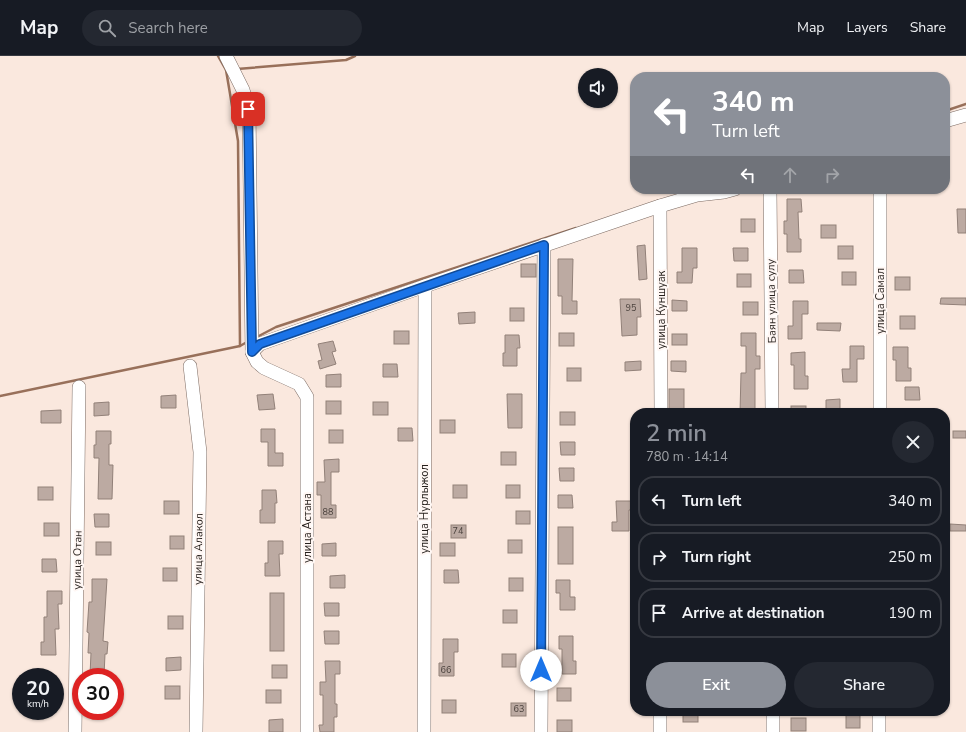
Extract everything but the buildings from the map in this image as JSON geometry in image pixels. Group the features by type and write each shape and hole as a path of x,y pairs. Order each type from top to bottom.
{"street":[{"path":"226,56 243,90 248,109 252,352"},
{"path":"950,120 966,116"},
{"path":"252,352 260,344 425,286 660,206 697,195 706,194"},
{"name":"Баян улица сулу","path":"770,194 772,408"},
{"name":"улица Самал","path":"880,194 880,408"},
{"name":"улица Куншуак","path":"660,206 661,408"},
{"path":"541,732 544,245"},
{"name":"улица Нурлыжол","path":"424,732 425,286"},
{"name":"улица Астана","path":"252,352 257,362 264,368 299,384 307,397 307,732"},
{"name":"улица Алакол","path":"190,366 200,452 196,732"},
{"name":"улица Отан","path":"75,732 79,387"},
{"path":"660,716 660,732"},
{"path":"773,716 773,732"},
{"path":"879,732 880,716"}],"waterway":[{"path":"218,56 226,70"},
{"path":"237,69 346,60 355,56"},
{"path":"228,70 226,70 238,141 240,346"},
{"path":"950,109 966,104"},
{"path":"255,338 276,327 576,228"},
{"path":"0,396 240,346 247,342"}],"route":[{"path":"248,109 252,352 260,344 544,245 541,670"}]}
